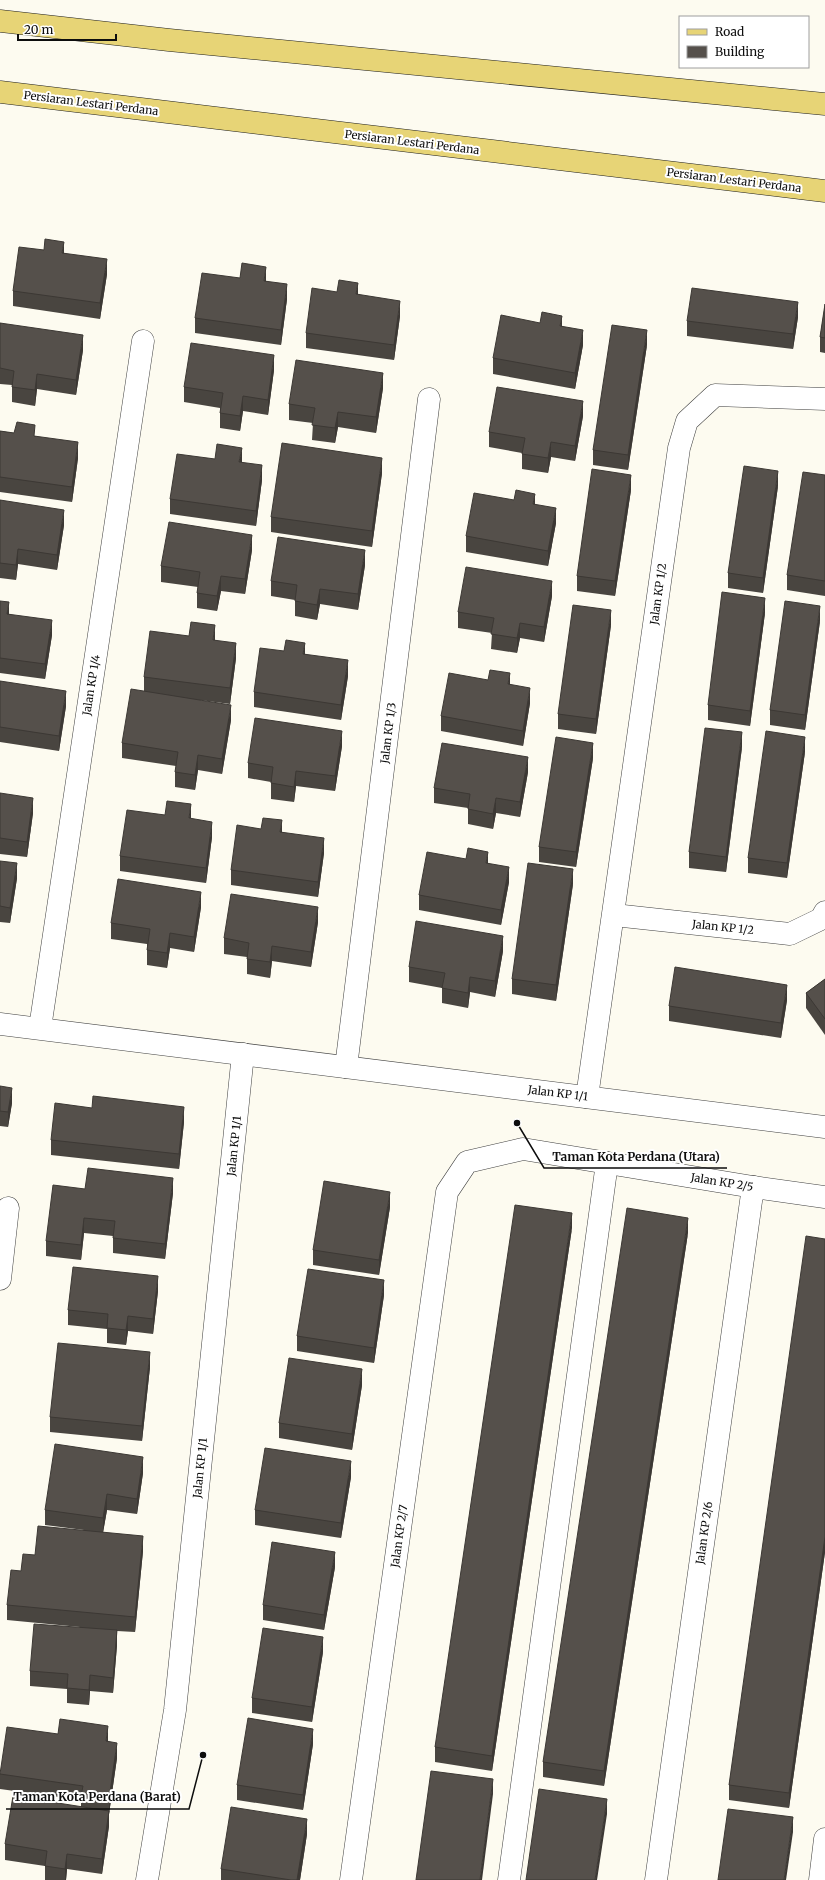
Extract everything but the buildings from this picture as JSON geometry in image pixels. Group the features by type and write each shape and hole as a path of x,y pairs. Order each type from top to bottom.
{"main road":[{"path":"0,21 169,40 825,104"},
{"name":"Persiaran Lestari Perdana","path":"0,92 825,191"}],"street":[{"name":"Jalan KP 1/4","path":"40,1028 143,341"},
{"name":"Jalan KP 1/2","path":"587,1097 679,448 687,421 715,395 825,399"},
{"name":"Jalan KP 1/3","path":"346,1067 429,399"},
{"name":"Jalan KP 1/2","path":"614,915 790,934 821,919 825,912"},
{"name":"Jalan KP 1/1","path":"0,1024 825,1127"},
{"name":"Jalan KP 1/1","path":"147,1880 175,1710 243,1054"},
{"name":"Jalan KP 2/5","path":"447,1192 467,1162 522,1149 753,1187 825,1197"},
{"path":"509,1880 607,1163"},
{"name":"Jalan KP 2/6","path":"656,1880 753,1187"},
{"name":"Jalan KP 2/7","path":"351,1880 447,1192"},
{"path":"0,1279 8,1208"},
{"path":"820,1880 825,1840"}],"place":[{"name":"Taman Kota Perdana (Utara)","path":"517,1123"},
{"name":"Taman Kota Perdana (Barat)","path":"203,1755"}]}
